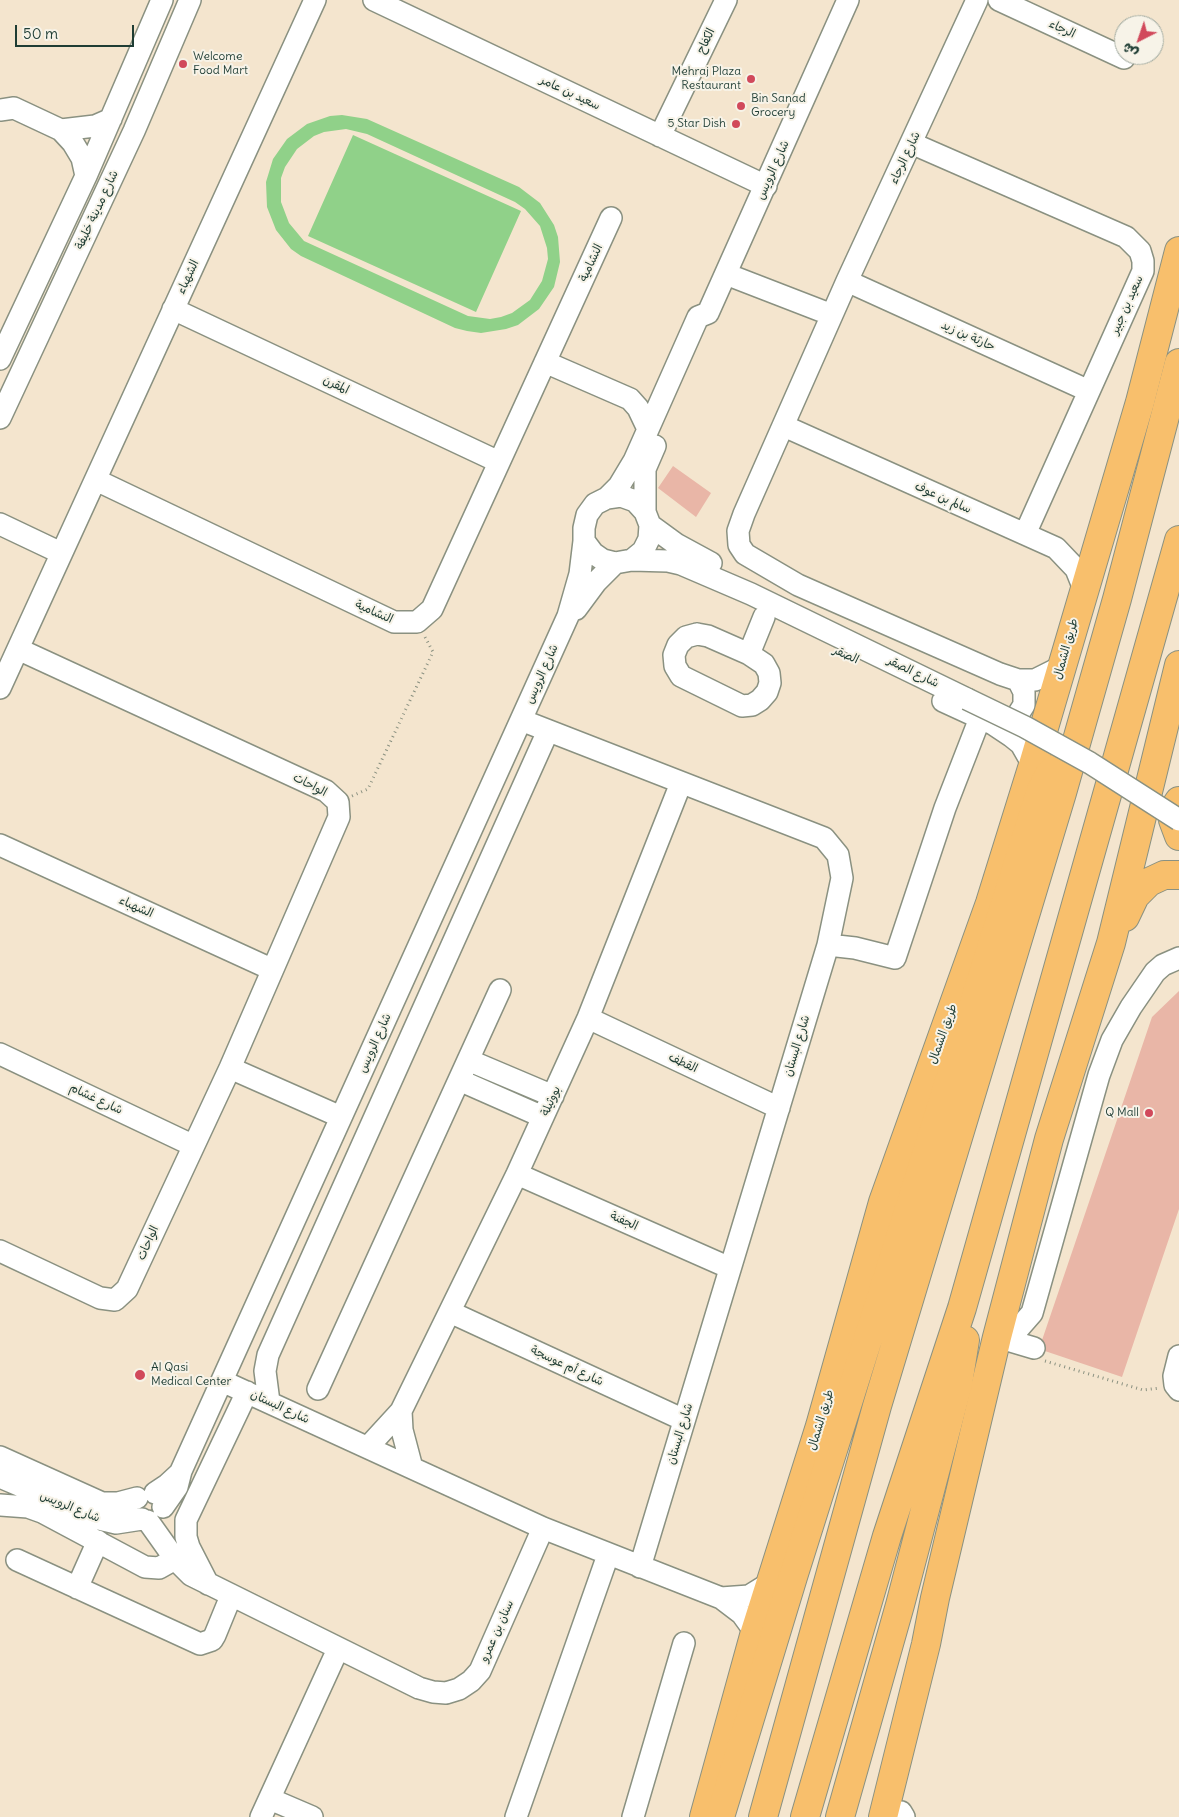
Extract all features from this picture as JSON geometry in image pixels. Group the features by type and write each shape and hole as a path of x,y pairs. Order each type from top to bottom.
{"main road":[{"name":"طريق الشمال","path":"704,1817 755,1632 855,1306 883,1202 990,903 1033,765 1140,402 1179,251"},
{"path":"763,1817 877,1406 1117,599 1179,362"},
{"path":"805,1817 887,1536 962,1308 1179,540"},
{"path":"897,1816 937,1589 998,1335 1049,1139 1111,943 1173,722 1179,668"},
{"path":"720,1817 793,1576 1044,781 1059,765 1071,758"},
{"path":"1179,801 1175,807 1173,820 1179,836"},
{"path":"1111,943 1135,896 1149,882 1164,875 1179,875"},
{"path":"855,1306 903,1188 924,1165"},
{"path":"840,1817 900,1604 958,1384 965,1343 962,1308"}],"street":[{"name":"شارع مدينة خليفة","path":"0,359 112,119 162,0"},
{"name":"شارع مدينة خليفة","path":"0,418 134,131 190,0"},
{"name":"الشهباء","path":"0,688 315,0"},
{"name":"سعيد بن عامر","path":"374,0 766,186"},
{"name":"الكفاح","path":"660,136 726,0"},
{"name":"شارع الرويس","path":"708,313 848,0"},
{"name":"شارع الرجاء","path":"977,0 847,281 738,531 739,545 744,554 798,584 1000,674 1018,680"},
{"name":"الرجاء","path":"1000,0 1114,53"},
{"path":"0,110 14,108 60,130 77,150 86,176"},
{"path":"60,130 78,129 112,119"},
{"name":"سعيد بن جبير","path":"912,144 1126,236 1140,251 1143,271 1089,391 1031,537"},
{"name":"النشامية","path":"96,480 394,622 417,622 432,609 611,218"},
{"path":"726,274 832,315"},
{"name":"حارثة بن زيد","path":"847,281 1089,391"},
{"name":"المقرن","path":"174,309 499,462"},
{"path":"607,498 625,476 698,317 708,313 709,323 645,469 648,518 649,539 643,551 624,562 603,560 592,552 584,541 587,515 595,504 607,498 621,496 635,501 648,518"},
{"path":"545,362 630,399 638,408 648,429"},
{"path":"630,399 655,393 666,388"},
{"name":"سالم بن عوف","path":"784,426 1056,548 1076,569 1084,589"},
{"name":"شارع الصقر","path":"648,518 663,536 688,552 810,607 969,692 1090,763 1179,820"},
{"path":"1,522 61,554"},
{"name":"شارع الرويس","path":"568,616 569,607 580,574 584,541"},
{"name":"شارع الصقر","path":"624,562 668,561 681,564 750,594 969,692 1094,752 1179,807"},
{"name":"شارع الرويس","path":"0,1477 99,1520 116,1523 151,1508 177,1486 182,1470 568,616 596,582 624,562"},
{"name":"الصقر","path":"681,564 705,589 986,721 1021,744 1033,765"},
{"path":"749,654 764,617"},
{"name":"الواحات","path":"0,1251 100,1298 114,1300 127,1289 192,1145 230,1068 271,968 339,817 338,802 326,791 18,649"},
{"path":"828,945 856,948 895,958 945,808 986,721 1006,723 1017,716 1024,705 1024,692 1018,680 1035,680 1061,667"},
{"name":"شارع البستان","path":"521,720 824,838 838,855 842,878 828,945 640,1567"},
{"path":"269,1402 265,1371 268,1355 548,731"},
{"name":"بووثيلة","path":"368,1447 401,1411 544,1117 588,1018 681,783"},
{"name":"الشهباء","path":"0,846 271,968"},
{"path":"998,1335 1018,1329 1032,1313 1099,1075 1112,1040 1131,1007 1156,972 1163,965 1179,958"},
{"path":"318,1389 500,990"},
{"name":"القطف","path":"588,1018 778,1108"},
{"name":"شارع غشام","path":"0,1054 192,1145"},
{"path":"468,1060 553,1096"},
{"path":"230,1068 342,1117"},
{"path":"459,1080 544,1117"},
{"name":"الجفنة","path":"517,1174 730,1268"},
{"name":"شارع أم عوسجة","path":"450,1312 684,1420"},
{"path":"998,1335 1038,1354"},
{"path":"1177,1388 1174,1376 1179,1356"},
{"name":"شارع البستان","path":"222,1381 543,1528 720,1598 742,1614 755,1632"},
{"path":"208,1584 189,1547 186,1537 186,1520 247,1392"},
{"path":"401,1411 402,1430 412,1468"},
{"name":"شارع الرويس","path":"0,1457 94,1500 151,1508"},
{"path":"1,1506 27,1490"},
{"path":"1,1506 28,1507 98,1541 145,1568 159,1568 172,1554 151,1508"},
{"name":"سنان بن عمرو","path":"172,1554 191,1575 208,1584 419,1688 446,1693 459,1689 471,1681 480,1671 543,1528"},
{"path":"77,1588 98,1541"},
{"path":"516,1817 608,1555"},
{"path":"17,1560 200,1644 212,1640 232,1596"},
{"name":"شارع البستان","path":"720,1598 749,1596 770,1583"},
{"path":"632,1817 684,1643"},
{"path":"265,1808 338,1649"},
{"path":"265,1808 289,1817"},
{"path":"265,1808 312,1817"}],"path":[{"path":"338,802 368,789 433,652 417,622"},
{"path":"1038,1354 1144,1390 1177,1388"}],"green space":[{"path":"342,115 367,119 519,187 540,203 554,225 558,237 560,262 554,287 539,309 518,325 506,329 481,333 467,331 455,328 301,256 291,249 276,230 267,207 266,182 273,159 287,139 307,124 330,116","holes":["346,129 367,134 515,202 525,209 540,226 547,248 548,259 542,281 530,300 512,313 501,317 490,319 468,316 304,241 289,223 281,202 281,178 285,167 297,149 314,136 324,132"]},
{"path":"353,135 521,211 476,312 308,236"}],"building":[{"path":"673,466 711,493 696,517 658,488"},
{"name":"Q Mall","path":"1179,991 1179,1209 1122,1377 1039,1349 1152,1017"}],"place":[{"name":"Welcome Food Mart","path":"183,64"},
{"name":"Mehraj Plaza Restaurant","path":"751,79"},
{"name":"Bin Sanad Grocery","path":"741,106"},
{"name":"5 Star Dish","path":"736,124"},
{"name":"Q Mall","path":"1149,1113"},
{"name":"Al Qasi Medical Center","path":"140,1375"}]}
